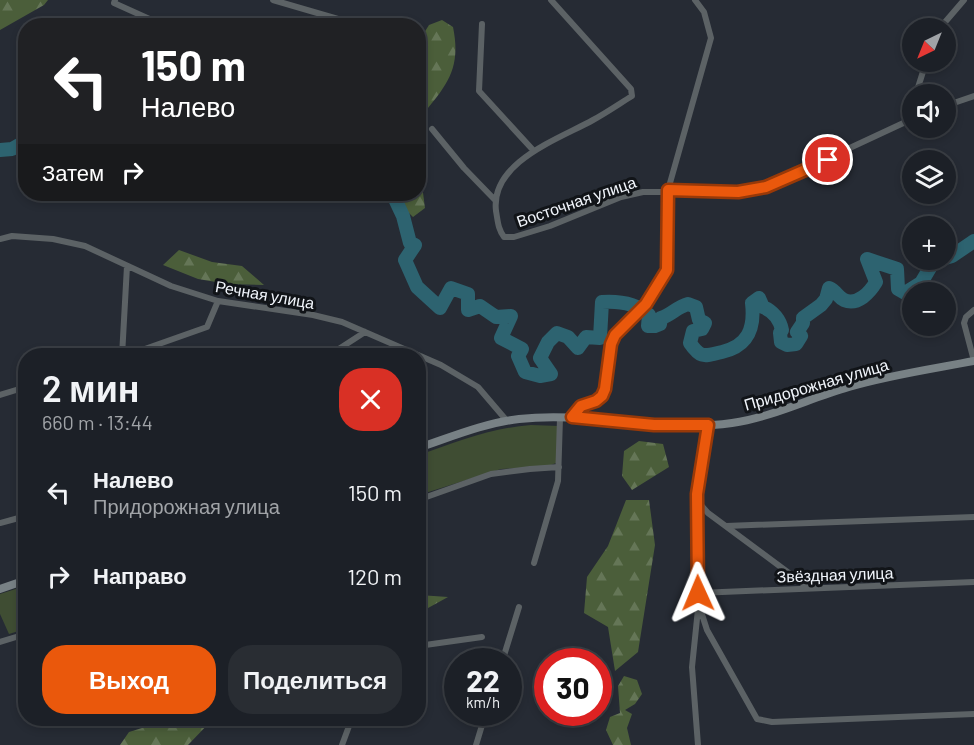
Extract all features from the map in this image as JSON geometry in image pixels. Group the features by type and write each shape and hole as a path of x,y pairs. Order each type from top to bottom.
{"street":[{"path":"115,0 114,3 147,18"},
{"path":"273,0 335,18"},
{"name":"Восточная улица","path":"551,0 631,89 632,96 595,119 533,150 515,165 495,200 499,230 504,237 514,237 550,226 621,197 643,192 668,190 738,192 766,187 828,160 902,123"},
{"path":"572,417 581,406 596,401 602,396 611,344 615,335 646,304 667,270 668,190 711,38 704,12 695,0"},
{"path":"949,18 964,0"},
{"path":"482,24 479,91 533,150"},
{"path":"956,102 974,96"},
{"path":"432,129 464,168 495,200"},
{"name":"Речная улица","path":"0,239 12,236 53,239 85,246 171,286 218,301 313,315 342,322 402,348"},
{"path":"123,348 127,266"},
{"path":"146,348 207,327 218,301"},
{"path":"974,310 964,322 974,361"},
{"path":"340,348 365,332"},
{"name":"Речная улица","path":"426,358 478,387 507,421"},
{"name":"Придорожная улица","path":"426,445 483,426 507,421 572,417 658,425 708,425 759,418 848,387 974,361"},
{"path":"963,363 974,368"},
{"path":"0,395 18,389"},
{"path":"534,563 554,498 559,467 560,418"},
{"path":"698,745 692,667 699,605 697,494 708,425"},
{"path":"426,497 491,474 559,467"},
{"path":"697,494 700,504 726,526 809,588"},
{"path":"726,526 974,517"},
{"path":"0,523 18,518"},
{"name":"Звёздная улица","path":"698,593 974,582"},
{"path":"0,589 18,583"},
{"path":"699,605 707,630 758,719 772,722 974,714"},
{"path":"506,648 519,607"},
{"path":"0,642 18,636"},
{"path":"426,645 482,637"},
{"path":"342,745 349,726"},
{"path":"476,745 482,726"}],"green space":[{"path":"0,0 48,0 44,5 0,30"},
{"path":"442,20 453,27 455,55 449,78 426,110 426,30 429,25"},
{"path":"403,201 424,201 425,208 413,217 403,207"},
{"path":"179,250 212,262 242,266 264,285 228,284 198,279 163,265"},
{"path":"559,426 556,463 546,467 501,469 426,493 426,453 488,432 516,427"},
{"path":"639,441 663,444 669,467 632,490 622,476 624,451"},
{"path":"626,500 649,500 655,545 638,652 615,671 608,627 584,613 587,577 608,546"},
{"path":"18,588 18,631 9,634 0,614 0,594"},
{"path":"426,595 448,597 426,609"},
{"path":"624,676 637,680 642,694 635,704 625,710 632,714 627,728 631,745 613,745 606,730 607,726 612,726 612,716 620,713 618,686"},
{"path":"148,726 206,726 188,745 120,745 129,732"}],"waterway":[{"path":"0,150 12,149 18,146"},
{"path":"396,201 403,216 410,243 415,245 405,260 417,287 440,308 451,288 468,294 468,310 480,306 496,317 511,316 501,338 522,349 518,356 525,372 540,376 551,374 540,358 548,342 557,333 568,337 578,348 586,337 600,338 602,302 633,305 649,315 648,326 660,324 661,318 684,305 696,307 699,320 705,323 702,329 693,331 690,343 697,352 707,355 731,349 744,341 751,328 752,303 759,298 763,307 773,313 780,323 781,342 787,345 796,344 801,336 797,332 803,323 803,318 821,305 826,299 829,288 842,299 849,301 859,300 870,290 876,282 867,259 897,269 898,289 905,293 921,283 929,270"},
{"path":"956,253 974,241"}],"route":[{"path":"698,593 697,494 708,425 667,426 572,417 581,406 596,401 602,396 611,344 615,335 638,314 667,270 668,190 738,192 766,187 828,160"}]}
